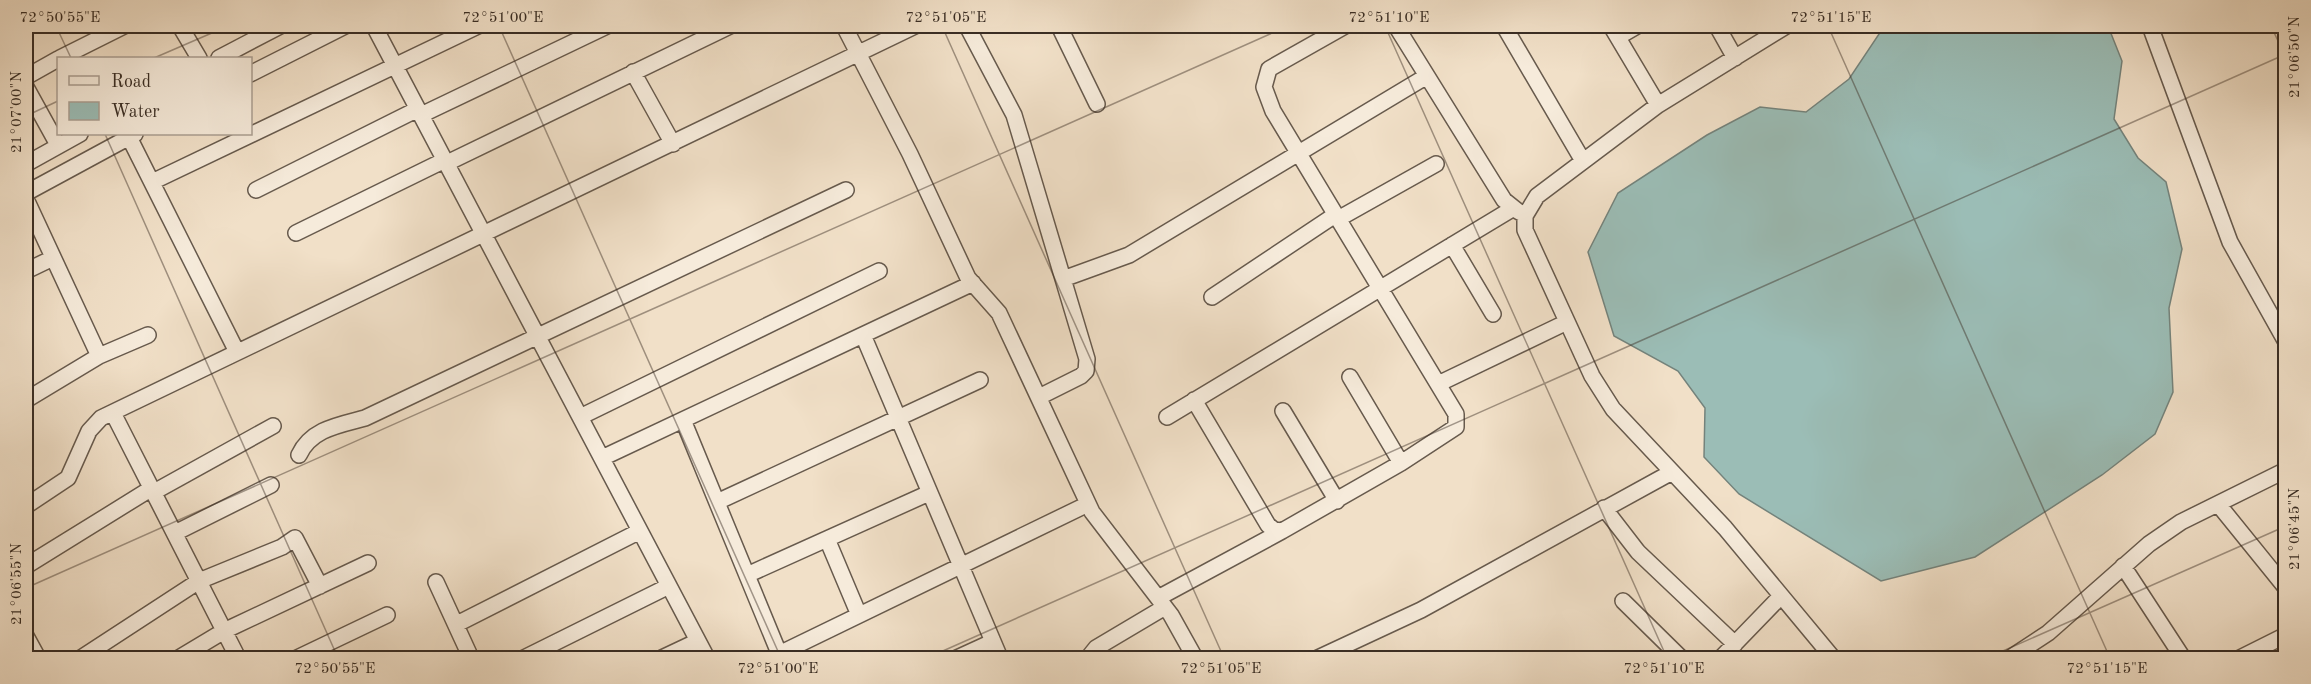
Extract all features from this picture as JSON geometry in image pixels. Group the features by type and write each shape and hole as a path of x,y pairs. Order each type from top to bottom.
{"street":[{"path":"63,57 124,26"},
{"path":"180,26 198,57"},
{"path":"221,57 280,26"},
{"path":"252,73 345,26"},
{"path":"374,26 707,658"},
{"path":"252,134 478,26"},
{"path":"256,190 607,26"},
{"path":"296,233 730,26"},
{"path":"844,26 973,283 999,313 1088,504 1162,603 1196,658"},
{"path":"26,506 68,478 94,425 113,413 915,26"},
{"path":"967,26 1014,115 1088,365 1081,376 1039,397"},
{"path":"1059,26 1097,104"},
{"path":"1088,658 1096,648 1162,603 1401,463 1456,427 1456,414 1270,105 1264,87 1269,69 1345,26"},
{"path":"1396,26 1518,212 1592,376 1613,409 1725,528 1833,658"},
{"path":"1504,26 1583,160"},
{"path":"1637,26 1614,31 1658,105"},
{"path":"1717,26 1735,57"},
{"path":"1167,417 1452,245 1518,212 1583,160 1658,105 1786,26"},
{"path":"2150,26 2230,242 2286,342"},
{"path":"26,77 57,60"},
{"path":"633,72 673,144"},
{"path":"1063,279 1130,255 1428,76"},
{"path":"26,87 58,146"},
{"path":"26,164 78,135"},
{"path":"26,193 132,135 152,182 237,352"},
{"path":"152,182 250,135"},
{"path":"1212,297 1336,217 1436,164"},
{"path":"299,454 305,442 320,432 365,418 846,190"},
{"path":"26,199 99,356"},
{"path":"1452,245 1493,314"},
{"path":"26,271 53,258"},
{"path":"580,417 879,271"},
{"path":"602,458 973,283"},
{"path":"1438,384 1567,322"},
{"path":"26,400 99,356 148,335"},
{"path":"863,335 1000,658"},
{"path":"1350,377 1401,463"},
{"path":"717,502 980,380"},
{"path":"1194,400 1268,525 1274,530 1282,531"},
{"path":"1283,411 1337,501"},
{"path":"113,413 238,658"},
{"path":"683,420 780,656 960,565 1088,504"},
{"path":"26,566 153,490 273,426"},
{"path":"2010,658 2048,633 2149,544 2181,522 2286,470"},
{"path":"1318,658 1421,610 1672,472"},
{"path":"174,533 271,485"},
{"path":"747,575 929,493"},
{"path":"2218,504 2286,588"},
{"path":"1604,508 1638,552 1735,644"},
{"path":"457,624 640,531"},
{"path":"81,658 199,582 282,547 295,538 320,586"},
{"path":"827,539 859,615"},
{"path":"179,658 224,631 368,563"},
{"path":"2123,566 2183,658"},
{"path":"436,582 471,658"},
{"path":"524,658 669,586"},
{"path":"1721,658 1781,596"},
{"path":"1623,601 1682,658"},
{"path":"297,658 387,615"},
{"path":"2240,658 2286,635"},
{"path":"26,636 38,658"},
{"path":"662,658 698,641"},
{"path":"957,658 992,642"}],"water":[{"path":"1891,26 2108,26 2122,61 2114,119 2138,158 2166,182 2182,249 2169,308 2173,392 2155,434 2102,475 1975,557 1881,581 1739,494 1704,457 1705,408 1678,371 1614,336 1588,252 1618,193 1707,135 1760,107 1806,112 1849,79 1881,31"}]}
